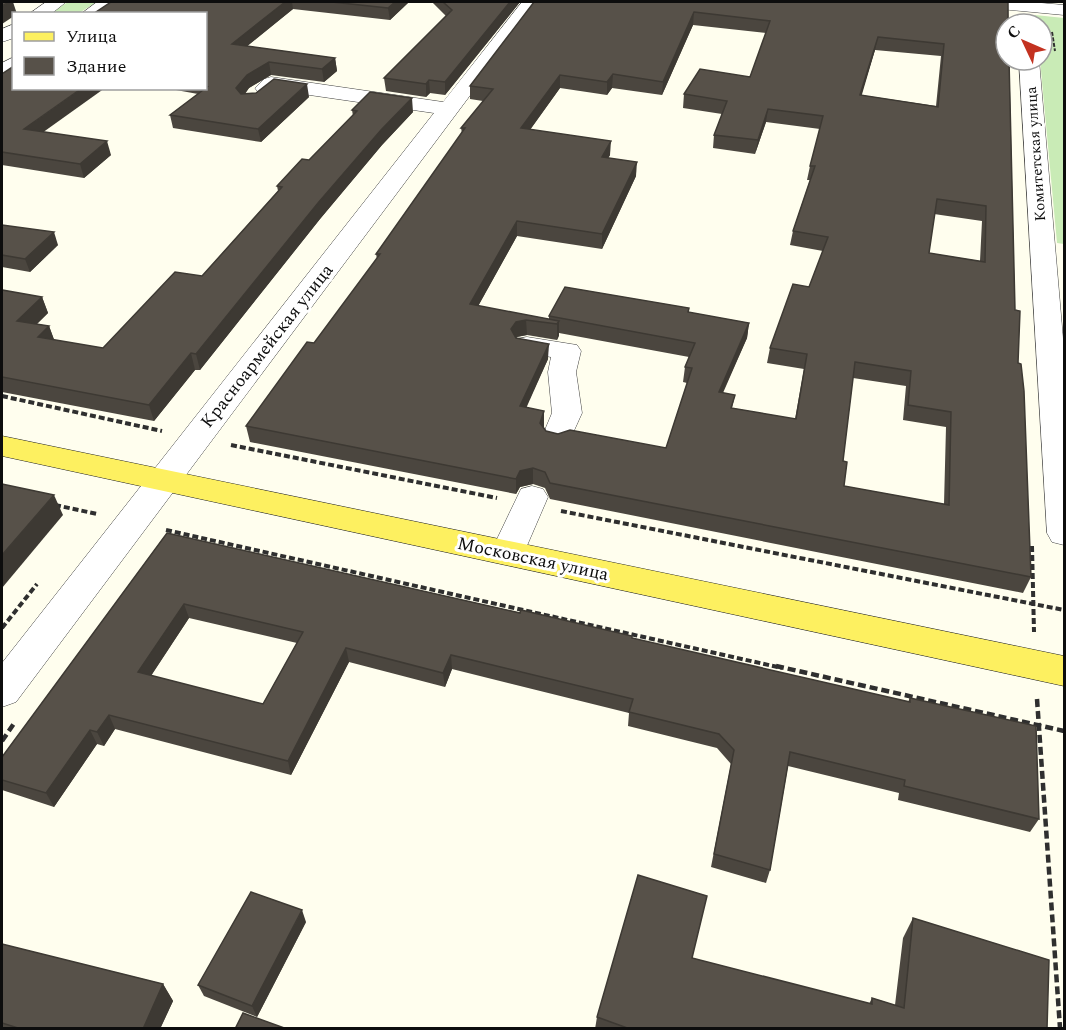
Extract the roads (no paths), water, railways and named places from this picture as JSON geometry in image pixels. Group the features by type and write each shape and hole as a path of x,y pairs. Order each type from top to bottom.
{"main road":[{"name":"Московская улица","path":"4,446 514,539 1049,660"},
{"name":"Московская улица","path":"169,475 1049,660"}],"street":[{"path":"41,12 57,2"},
{"path":"93,12 108,2"},
{"name":"Красноармейская улица","path":"2,691 531,2"},
{"path":"979,2 1026,10 1065,10"},
{"name":"Комитетская улица","path":"1031,72 1054,248 1065,533"},
{"path":"251,101 271,83 449,109"},
{"path":"527,345 567,351 562,372 567,413 557,437"},
{"path":"514,539 532,497"}]}
